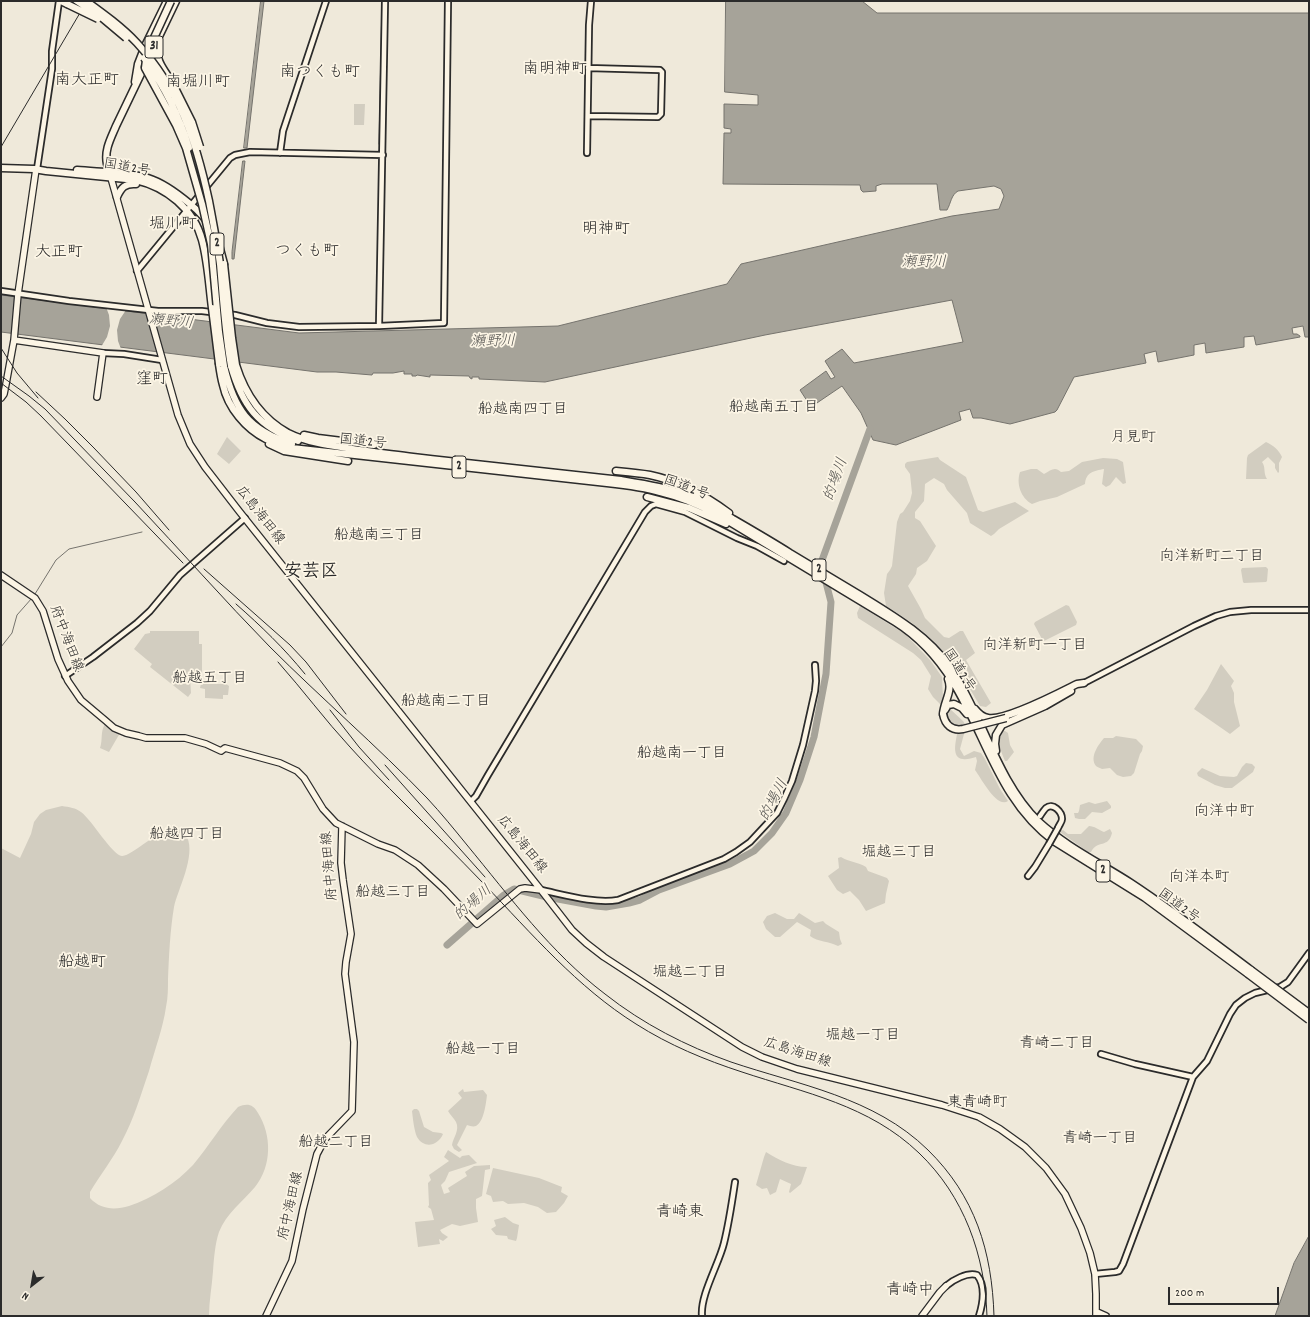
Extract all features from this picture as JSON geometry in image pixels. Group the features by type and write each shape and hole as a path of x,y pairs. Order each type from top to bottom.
{"highway":[{"path":"60,1 94,17 128,41"},
{"name":"2","path":"77,1 100,17 144,57 166,92 178,115 194,164 211,244 221,365 237,404 265,437"},
{"name":"2","path":"86,1 115,22 138,44 156,66 171,88 196,149 210,205 222,264 225,329 234,366 252,401 272,425 278,429"},
{"path":"91,1 115,22"},
{"name":"31","path":"132,93 139,59 167,1"},
{"path":"171,1 147,53 145,68 176,125 186,148 202,204"},
{"name":"31","path":"111,175 107,164 106,153 108,147 176,1"},
{"path":"162,29 157,45 158,61 174,84 192,122 203,158 215,215 222,264"},
{"name":"国道2号","path":"1,168 37,169 46,171 143,177 155,181 172,190 191,205 210,225 222,254 222,264"},
{"name":"国道2号","path":"111,175 142,182 159,188 180,202 193,220 202,239 206,259 221,365"},
{"path":"117,197 122,187 130,183 151,188 159,188"},
{"path":"278,429 318,438 374,445"},
{"name":"国道2号","path":"278,429 285,436 309,445 326,448 372,452 609,481"},
{"path":"265,437 275,447 284,451 348,461"},
{"name":"国道2号","path":"265,437 310,450 661,487 706,503 743,528 904,623 923,637 940,654 954,674 1005,774 1026,808 1048,830 1162,904 1309,1020"},
{"path":"616,471 651,476 681,485 712,500 743,528"},
{"path":"647,496 689,508 721,522 743,528"},
{"name":"国道2号","path":"877,608 921,642 936,658 954,684 1007,790 1036,826 1055,842 1155,905 1309,1013"},
{"path":"921,642 945,672 949,680 950,689 943,714 947,724 951,728 958,730 1006,718 1032,708 1084,683"},
{"path":"954,674 978,713 984,717 990,718 1019,711 1077,684 1084,683"},
{"path":"1005,774 995,748 995,738 1000,727 1045,706 1084,683"},
{"path":"943,714 946,707 954,704 959,706 965,711 984,745"},
{"path":"1026,808 1040,816 1048,830"}],"main road":[{"path":"1,398 4,394 14,338 18,295 37,169"},
{"name":"広島海田線","path":"111,175 178,415 190,444 218,484 572,930 604,957 742,1047 762,1057 797,1069 942,1105 978,1117 1000,1129 1025,1147 1046,1168 1065,1194 1081,1228 1090,1253 1095,1274 1096,1314"},
{"path":"14,338 103,353 97,396"},
{"name":"府中海田線","path":"1,575 35,598 43,611 58,659 66,676 81,700 114,728 146,738 186,739 206,744 221,751 225,748 280,763 292,768 304,778 323,809 336,823 342,826 341,863 351,934 345,974 354,1042 352,1111 325,1139 317,1154 292,1261 266,1316"},
{"path":"342,826 378,844 395,850 408,858 430,875 477,924 518,891 525,888 543,892"},
{"path":"922,1316 946,1286"},
{"path":"1096,1314 1106,1316"}],"street":[{"path":"37,169 52,69 52,52 60,1"},
{"path":"280,153 283,131 326,1"},
{"path":"379,326 385,1"},
{"path":"1,291 18,295 149,312 202,311 235,315 266,323 299,327 379,326 444,323 448,1"},
{"path":"587,153 589,25 591,1"},
{"path":"588,68 660,70 662,72 661,114 658,117 588,116"},
{"path":"137,271 186,210 230,158 235,155 250,152 383,155"},
{"path":"103,353 162,357"},
{"path":"470,801 476,796 651,506 656,504 685,512 737,538 757,546 784,561"},
{"path":"66,676 137,623 150,611 180,575 245,518"},
{"path":"1084,683 1216,616 1230,612 1251,610 1309,610"},
{"path":"543,892 608,902 618,900 724,859 750,842 777,813 792,781 803,746 815,692 815,665"},
{"path":"1028,876 1035,868 1062,821 1062,817 1058,810 1050,806 1046,808 1040,816"},
{"path":"1095,1274 1118,1271 1122,1264 1193,1077 1207,1061 1230,1014 1236,1005 1254,993 1280,987 1288,982 1309,953"},
{"path":"1101,1054 1193,1077"},
{"path":"702,1316 706,1294 724,1243 735,1182"},
{"path":"946,1286 962,1277 973,1274 977,1275 983,1290 979,1316"}],"shaded area":[{"path":"354,104 365,104 364,125 354,125"},
{"path":"227,437 241,451 229,464 217,454"},
{"path":"1266,442 1276,448 1282,457 1279,463 1279,472 1278,473 1275,468 1275,464 1268,457 1262,462 1267,479 1246,479 1248,455"},
{"path":"938,457 940,460 966,477 978,510 983,512 1015,502 1029,511 999,529 991,536 970,523 967,513 947,490 944,484 934,478 925,484 924,501 915,512 915,518 920,521 936,546 927,561 917,568 916,574 908,586 925,618 944,637 949,638 960,631 963,631 975,653 966,660 991,703 986,707 980,706 957,669 941,649 911,622 886,606 884,593 887,574 892,566 897,522 900,514 910,501 912,493 910,474 905,467 905,464 907,462"},
{"path":"1103,458 1117,459 1123,462 1126,483 1123,484 1116,477 1110,485 1106,487 1102,484 1104,469 1091,473 1087,477 1085,484 1057,497 1032,504 1025,498 1020,490 1020,472 1031,469 1037,469 1044,474 1055,469 1061,472 1069,471 1082,462"},
{"path":"1266,567 1268,569 1266,582 1243,582 1242,568"},
{"path":"1066,605 1069,606 1077,622 1076,625 1043,641 1034,624 1035,622"},
{"path":"860,606 905,634 930,660 942,677 943,699 949,708 963,721 970,731 964,734 960,749 964,756 974,751 981,753 1008,801 999,801 990,792 975,770 977,761 976,757 964,759 957,756 955,745 957,734 948,730 942,723 940,715 941,705 928,689 931,676 921,660 913,653 858,618 857,613"},
{"path":"150,631 199,631 199,644 202,644 202,678 190,678 191,693 188,697 150,667 152,664 134,649 145,634 150,633"},
{"path":"1221,664 1234,681 1231,686 1234,693 1234,702 1240,726 1230,734 1194,709 1207,690"},
{"path":"201,684 226,684 229,686 228,695 223,695 223,699 205,698 205,689 200,688"},
{"path":"105,724 120,733 109,752 100,748"},
{"path":"1002,731 1008,733 1010,745 1014,752 1007,761 1005,761 1002,754 999,742"},
{"path":"1116,736 1136,739 1143,746 1134,773 1131,776 1123,777 1117,775 1110,768 1102,769 1096,766 1094,762 1094,755 1104,738 1113,738"},
{"path":"1246,763 1252,764 1255,767 1253,772 1232,788 1225,788 1215,785 1198,776 1197,773 1202,768 1220,776 1234,777 1237,776"},
{"path":"1107,801 1111,808 1102,813 1092,812 1085,819 1075,818 1074,813 1078,813 1080,805 1089,802 1095,804"},
{"path":"62,806 75,809 86,816 113,850 122,856 136,850 164,831 173,829 181,830 187,837 189,845 188,863 174,907 170,943 167,1000 161,1031 149,1071 130,1124 115,1154 90,1192 90,1198 103,1207 119,1208 138,1203 155,1194 172,1184 193,1165 238,1107 244,1105 252,1106 258,1113 266,1131 268,1150 265,1170 261,1179 226,1219 219,1232 215,1251 209,1316 1,1316 1,848 20,858 31,834 34,822 40,814 46,810"},
{"path":"1089,826 1095,827 1104,832 1110,829 1112,833 1108,841 1097,846 1091,852 1088,852 1060,832 1063,830 1068,834 1081,834"},
{"path":"841,857 863,865 868,871 887,878 889,881 885,903 866,911 859,900 850,891 843,894 837,890 828,876 839,868 838,858"},
{"path":"775,913 787,919 794,919 799,913 815,923 823,921 839,932 842,944 838,946 813,938 810,936 811,930 797,922 780,937 775,937 766,929 763,922 767,916"},
{"path":"463,1089 464,1092 483,1090 487,1095 481,1121 476,1126 467,1125 457,1145 462,1150 459,1152 454,1149 452,1145 457,1131 457,1125 448,1111 462,1098 458,1093"},
{"path":"414,1109 419,1111 424,1127 433,1132 443,1134 438,1141 427,1144 420,1141 417,1137 414,1128 412,1111"},
{"path":"448,1150 460,1158 462,1156 469,1155 477,1163 449,1172 445,1181 441,1185 444,1194 450,1192 448,1188 467,1176 465,1172 474,1166 490,1165 490,1169 485,1170 482,1196 476,1199 478,1222 460,1226 452,1224 440,1230 448,1237 443,1241 439,1239 440,1244 418,1247 415,1222 434,1220 431,1209 428,1207 428,1183 431,1180 429,1175 449,1161 444,1157"},
{"path":"766,1152 776,1158 796,1166 807,1167 801,1184 790,1193 791,1184 780,1179 776,1192 770,1195 767,1188 762,1189 756,1185"},
{"path":"493,1168 539,1178 562,1187 561,1192 568,1196 556,1212 547,1213 538,1207 524,1203 508,1204 503,1201 493,1202 491,1196 486,1194"},
{"path":"505,1217 513,1223 519,1225 516,1241 508,1239 507,1236 496,1235 491,1229 496,1226 494,1220"}],"water":[{"path":"261,1 264,1 247,148 244,148"},
{"name":"瀬野川","path":"726,1 862,1 877,13 1309,13 1309,337 1305,337 1303,326 1292,328 1293,334 1297,334 1300,337 1256,345 1254,336 1244,337 1244,347 1206,353 1205,343 1194,345 1194,355 1158,362 1156,351 1144,354 1146,363 1074,377 1055,412 1010,424 981,418 973,418 970,409 959,412 961,420 896,445 873,440 861,413 842,386 811,407 800,390 826,371 831,379 835,377 825,361 842,349 854,363 963,342 952,300 765,335 545,382 479,379 479,377 472,377 472,379 469,376 412,376 412,374 404,374 404,371 393,373 373,373 372,375 317,372 1,332 1,295 299,333 558,326 727,284 741,264 952,216 999,209 1004,196 1001,189 994,186 958,191 952,197 947,210 940,210 937,184 882,184 876,186 876,191 863,192 860,185 723,184 724,133 731,133 731,129 724,128 724,104 758,105 758,95 725,92"},
{"path":"243,161 245,161 234,259 232,259 232,252"},
{"path":"1309,1236 1309,1316 1275,1316 1294,1263"}],"pier":[{"path":"106,307 126,310 120,319 117,330 118,341 121,349 101,347 107,337 110,326 109,315"}],"waterway":[{"path":"379,144 382,1"},
{"name":"的場川","path":"447,945 504,895 514,889 596,906 606,907 629,903 640,900 659,890 730,864 754,851 772,833 786,813 800,780 814,737 826,674 831,602 821,563 870,429"},
{"path":"35,594 56,560 69,549 142,532"},
{"path":"1,647 12,633 17,615 32,598"}],"railway":[{"path":"1,147 87,1"},
{"path":"1,348 17,373 38,398"},
{"path":"1,376 45,409 135,502 270,647 427,798 532,924 585,978 619,1005 665,1033 714,1056 809,1086 860,1105 884,1117 907,1132 928,1150 958,1186 978,1226 985,1247 989,1269 993,1292 994,1316"},
{"path":"1,383 26,402 41,416 183,563"},
{"path":"36,392 94,448 136,492 169,530"},
{"path":"204,569 290,645 306,662 346,714"},
{"path":"236,604 289,655 305,674"},
{"path":"278,662 356,754 464,863 538,941 594,994 636,1024 661,1039 714,1062 813,1094 858,1112 879,1123 900,1137 919,1153 935,1170 948,1188 960,1207 969,1228 982,1271 987,1316"},
{"path":"330,710 359,747 389,780"},
{"path":"385,765 485,877"}],"district":[{"name":"南明神町","path":"555,71"},
{"name":"南つくも町","path":"320,74"},
{"name":"南大正町","path":"87,82"},
{"name":"南堀川町","path":"198,84"},
{"name":"堀川町","path":"173,226"},
{"name":"明神町","path":"606,231"},
{"name":"つくも町","path":"307,253"},
{"name":"大正町","path":"59,254"},
{"name":"窪町","path":"152,381"},
{"name":"船越南五丁目","path":"774,409"},
{"name":"船越南四丁目","path":"523,411"},
{"name":"月見町","path":"1133,439"},
{"name":"船越南三丁目","path":"379,537"},
{"name":"向洋新町二丁目","path":"1212,558"},
{"name":"安芸区","path":"311,574"},
{"name":"向洋新町一丁目","path":"1035,647"},
{"name":"船越五丁目","path":"210,680"},
{"name":"船越南二丁目","path":"446,703"},
{"name":"船越南一丁目","path":"682,755"},
{"name":"向洋中町","path":"1224,813"},
{"name":"船越四丁目","path":"187,836"},
{"name":"堀越三丁目","path":"899,854"},
{"name":"向洋本町","path":"1199,879"},
{"name":"船越三丁目","path":"393,894"},
{"name":"船越町","path":"82,964"},
{"name":"堀越二丁目","path":"690,974"},
{"name":"堀越一丁目","path":"863,1037"},
{"name":"青崎二丁目","path":"1057,1045"},
{"name":"船越一丁目","path":"483,1051"},
{"name":"東青崎町","path":"977,1104"},
{"name":"青崎一丁目","path":"1100,1140"},
{"name":"船越二丁目","path":"336,1144"},
{"name":"青崎東","path":"680,1214"},
{"name":"青崎中","path":"910,1292"}]}
